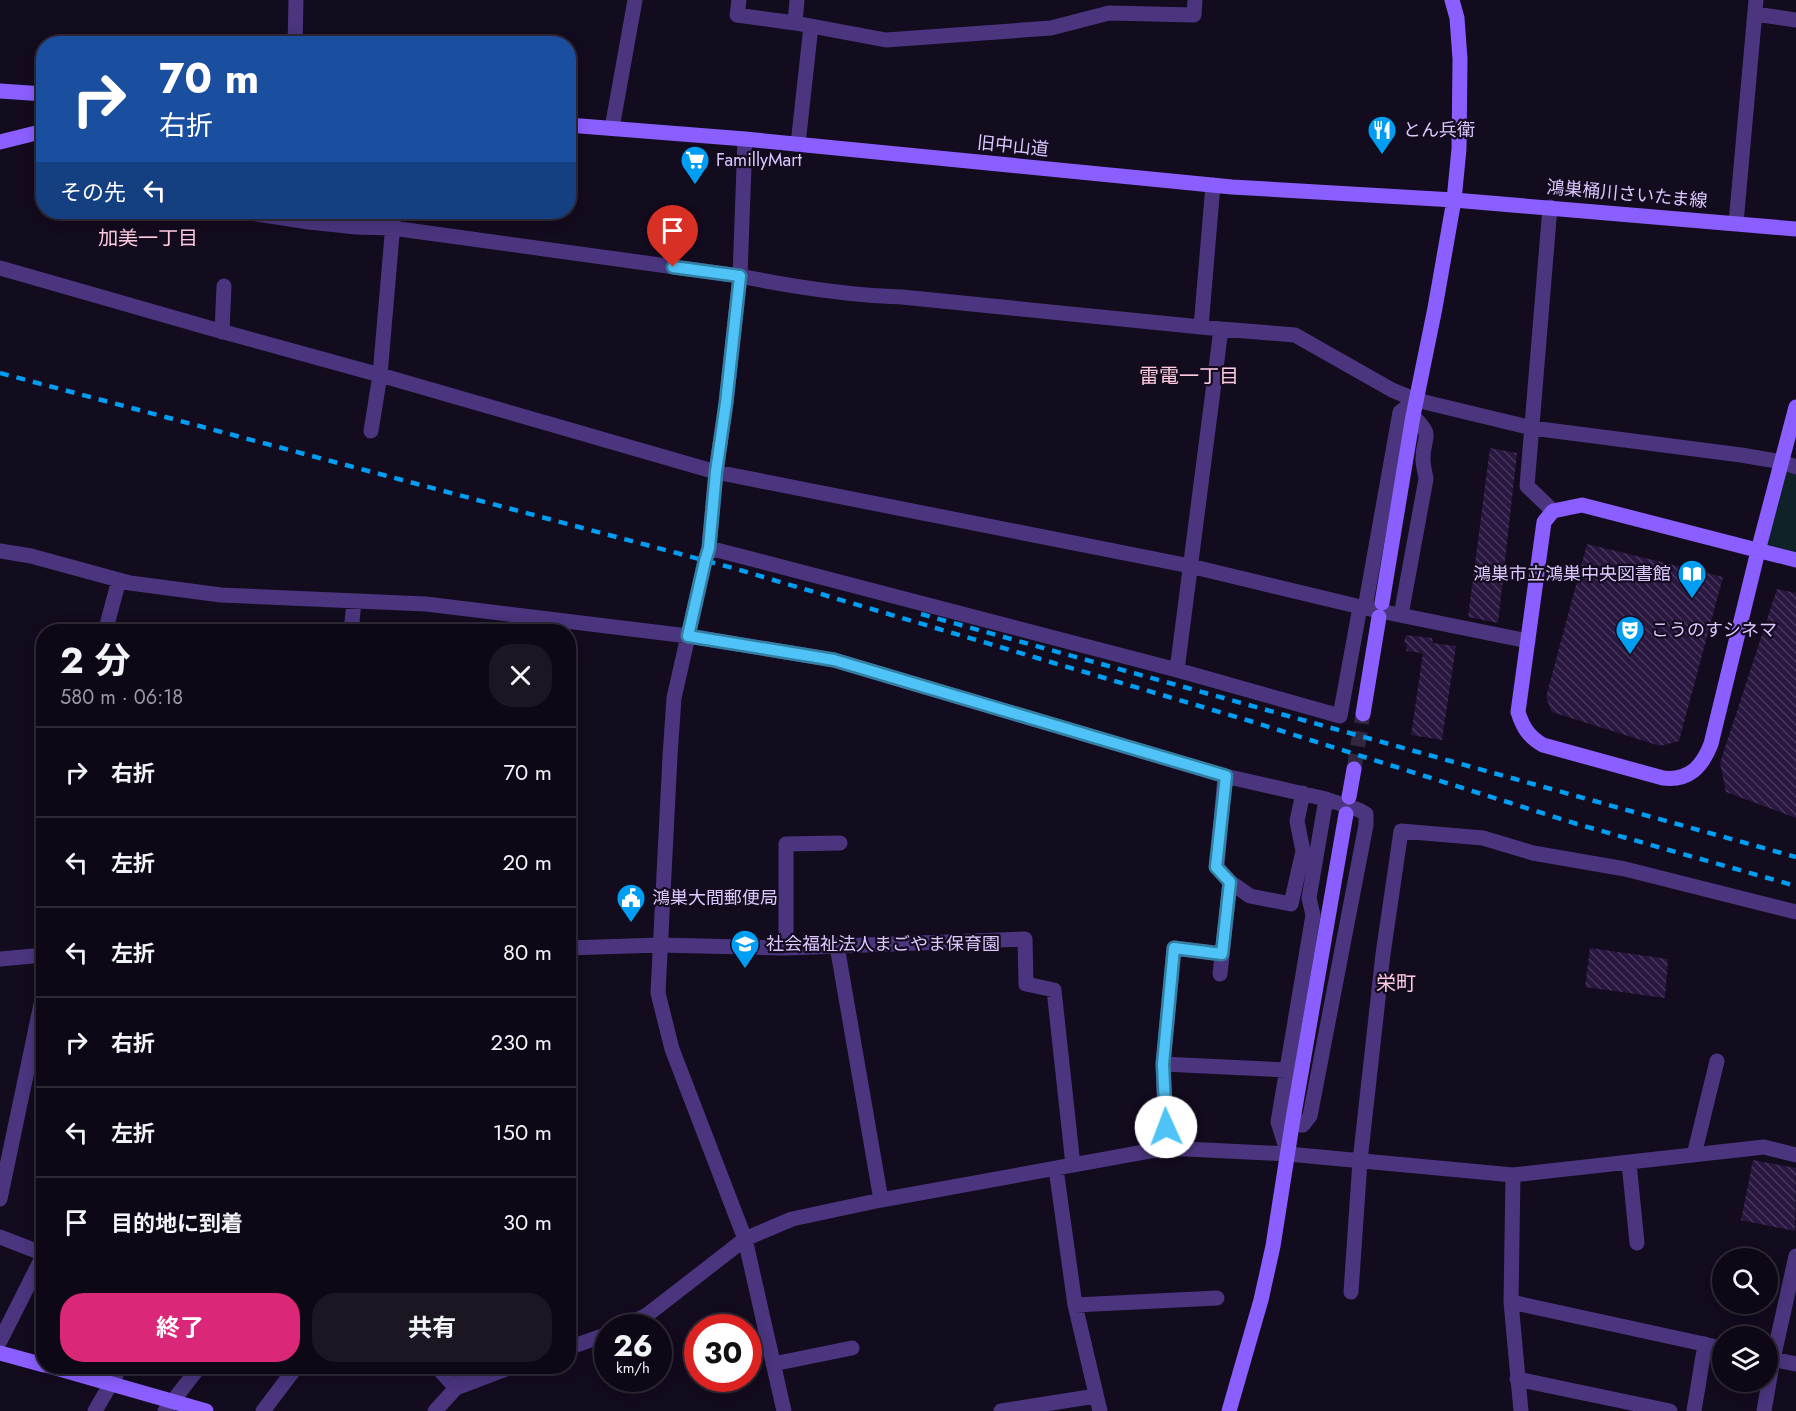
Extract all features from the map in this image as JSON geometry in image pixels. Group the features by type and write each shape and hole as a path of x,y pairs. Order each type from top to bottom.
{"street":[{"path":"295,36 296,0"},
{"path":"612,128 635,0"},
{"path":"739,0 737,15 886,40 1051,28 1109,13 1194,15 1195,0"},
{"path":"795,23 797,0"},
{"path":"1363,714 1413,416 1454,200 1459,149 1460,59 1457,18 1452,0"},
{"path":"1736,223 1755,7 1796,20"},
{"path":"798,144 811,26"},
{"path":"0,92 36,94"},
{"name":"旧中山道","path":"576,126 745,139 1213,185 1454,200"},
{"path":"0,142 36,133"},
{"path":"745,139 740,276 709,548 674,698 658,993 672,1049 745,1239 784,1411"},
{"path":"1201,327 1213,185"},
{"name":"鴻巣桶川さいたま線","path":"1454,200 1796,229"},
{"path":"1550,207 1527,486 1552,511"},
{"path":"289,219 356,227 392,228 740,276 790,286 864,296 902,297 1295,335 1392,390 1416,400 1532,428 1789,465"},
{"path":"371,431 380,375 393,219"},
{"path":"3,272 380,375 716,472 1190,567 1363,608 1528,641"},
{"path":"222,332 224,286"},
{"path":"1177,670 1221,329"},
{"path":"709,548 1177,670 1340,716 1400,412 1416,400"},
{"path":"1796,407 1789,465 1758,551 1711,744 1698,768 1683,777 1663,778 1543,745 1525,731 1518,712 1544,522 1552,511 1582,505 1758,551 1796,560"},
{"path":"1401,615 1426,479 1423,458 1428,436 1423,426 1413,416"},
{"path":"0,551 31,556 130,583 221,595 426,604 688,636 834,660 1226,776 1326,799 1359,810 1366,814 1366,825 1310,1116 1303,1125 1292,1125"},
{"path":"107,624 119,580"},
{"path":"352,624 354,602"},
{"path":"1349,797 1354,769"},
{"path":"1226,776 1216,867 1230,882 1250,896 1291,904 1303,851 1297,821 1302,793"},
{"path":"1288,1154 1278,1122 1313,915 1309,898 1326,799"},
{"path":"1229,1411 1261,1300 1273,1246 1346,814"},
{"path":"1351,1292 1360,1161 1383,954 1401,831 1482,838 1533,853 1625,869 1796,912"},
{"path":"786,948 786,844 840,843"},
{"path":"1220,974 1230,882"},
{"path":"576,948 660,945 786,948 1025,939 1026,984 1054,990 1073,1166"},
{"path":"837,946 881,1200"},
{"path":"1166,1148 1163,1064 1174,948 1222,954"},
{"path":"0,959 36,956"},
{"path":"0,1199 36,1028"},
{"path":"1694,1155 1717,1060"},
{"path":"1163,1064 1286,1070"},
{"path":"648,1314 745,1239 792,1219 881,1200 1166,1148 1288,1154 1513,1175 1764,1147 1796,1155"},
{"path":"1629,1163 1637,1243"},
{"path":"1001,1411 1098,1404 1075,1305 1056,1169"},
{"path":"1513,1175 1511,1302 1521,1411"},
{"path":"0,1237 36,1251"},
{"path":"1778,1327 1796,1256"},
{"path":"0,1341 36,1270"},
{"path":"1075,1305 1217,1299"},
{"path":"1511,1302 1712,1346"},
{"path":"576,1345 594,1339"},
{"path":"1694,1411 1705,1344"},
{"path":"773,1364 852,1348"},
{"path":"0,1353 36,1363"},
{"path":"1778,1360 1796,1364"},
{"path":"77,1374 169,1406 206,1411"},
{"path":"95,1411 117,1374"},
{"path":"169,1406 192,1374"},
{"path":"263,1411 291,1374"},
{"path":"445,1374 460,1386"},
{"path":"460,1386 461,1374"},
{"path":"435,1411 460,1386 492,1374"},
{"path":"1517,1379 1670,1411"},
{"path":"1764,1411 1766,1392"}],"shaded area":[{"path":"1782,462 1796,467 1796,560 1758,551"}],"building":[{"path":"1490,448 1517,453 1498,623 1468,617"},
{"path":"1587,544 1723,577 1679,741 1660,746 1552,712 1546,697"},
{"path":"1777,589 1796,593 1796,818 1726,792 1720,763"},
{"path":"1406,635 1432,638 1433,643 1456,646 1442,740 1411,735 1423,653 1406,651 1407,644 1404,643"},
{"path":"1590,948 1668,959 1665,998 1585,987"},
{"path":"1753,1160 1796,1168 1795,1231 1741,1220"}],"tunnel":[{"path":"1354,769 1363,714"}],"railway":[{"path":"0,373 733,568 1250,721 1577,824 1796,886"},
{"path":"921,614 1796,857"}],"place":[{"name":"とん兵衛","path":"1382,156"},
{"name":"FamillyMart","path":"695,186"},
{"name":"鴻巣市立鴻巣中央図書館","path":"1692,600"},
{"name":"こうのすシネマ","path":"1630,656"},
{"name":"鴻巣大間郵便局","path":"631,924"},
{"name":"社会福祉法人まごやま保育園","path":"745,970"}],"district":[{"name":"加美一丁目","path":"148,238"},
{"name":"雷電一丁目","path":"1189,376"},
{"name":"栄町","path":"1396,983"}],"route":[{"path":"673,267 740,276 709,548 688,636 834,660 1226,776 1216,867 1230,882 1222,954 1174,948 1163,1064 1166,1127"}]}
